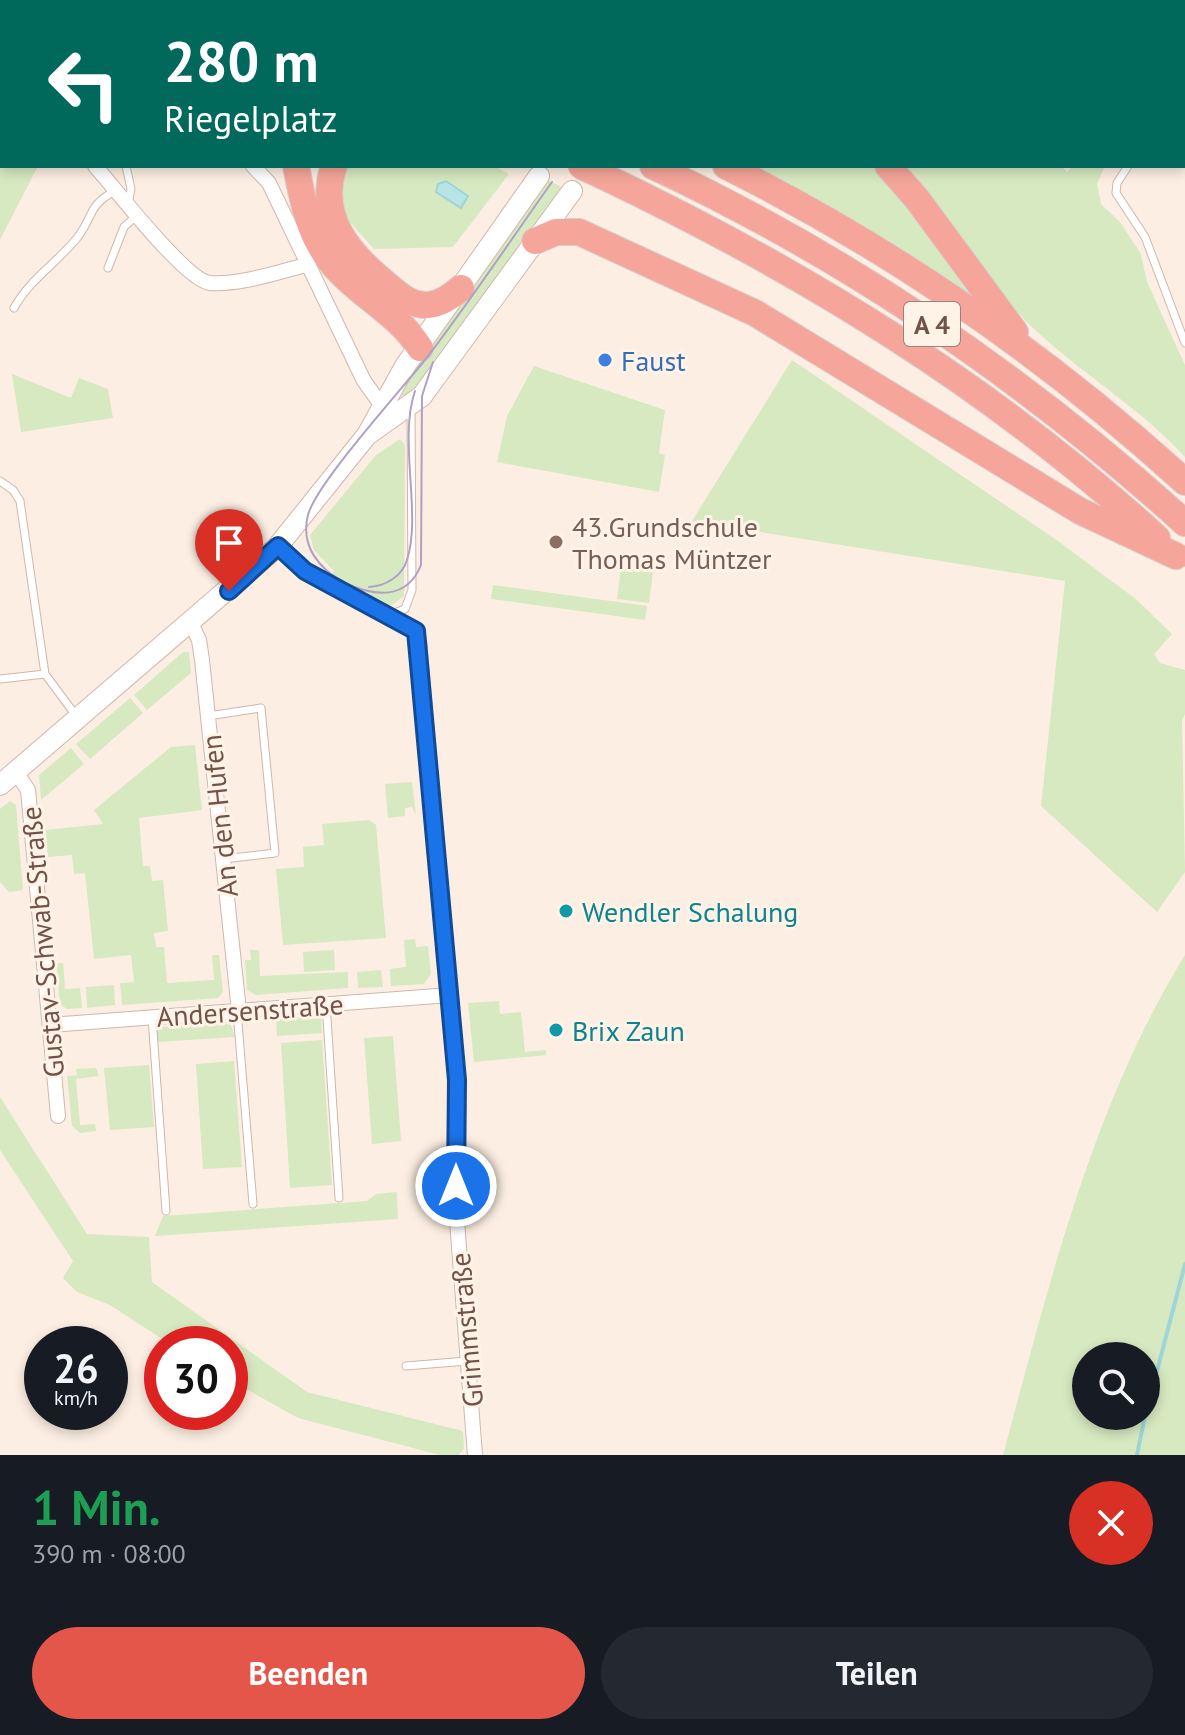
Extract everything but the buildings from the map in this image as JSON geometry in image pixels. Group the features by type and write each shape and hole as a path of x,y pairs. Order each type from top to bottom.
{"highway":[{"path":"296,168 309,224 321,247 337,270 407,329 420,348"},
{"path":"334,168 329,192 331,216 358,259 412,303 440,302 461,288"},
{"name":"A 4","path":"657,168 810,248 947,334 1055,413 1185,523"},
{"path":"730,168 899,264 1041,362 1127,429 1185,482"},
{"path":"890,168 1041,362"},
{"name":"A 4","path":"592,171 699,222 897,336 1042,440 1181,560"},
{"path":"535,241 556,232 579,232 755,313 1080,511 1181,560"}],"street":[{"path":"97,168 186,270 206,283 233,283 307,265"},
{"path":"255,168 269,183 364,381 396,410"},
{"path":"396,410 420,348 539,176"},
{"path":"8,778 278,546 367,435 436,380 572,191"},
{"path":"278,546 305,571 387,616"},
{"name":"Grimmstraße","path":"387,616 416,631 457,1080 456,1208 475,1455"},
{"name":"An den Hufen","path":"191,623 199,640 238,1011"},
{"name":"Gustav-Schwab-Straße","path":"8,778 28,790 58,1116"},
{"name":"Andersenstraße","path":"50,1025 450,995"}],"lane":[{"path":"126,168 131,189 128,203"},
{"path":"1127,168 1117,183 1116,193 1145,237 1167,303 1185,343"},
{"path":"14,308 24,291 80,235 93,205 116,190"},
{"path":"108,268 124,227 138,215"},
{"path":"387,616 405,609 412,590 396,410"},
{"path":"0,481 13,490 20,501 45,674 79,718"},
{"path":"0,679 45,674"},
{"path":"208,716 261,708 275,853 223,859"},
{"path":"326,1004 339,1198"},
{"path":"238,1011 253,1204"},
{"path":"152,1017 166,1211"},
{"path":"406,1366 469,1361"}],"green space":[{"path":"0,168 37,168 0,240"},
{"path":"347,168 498,168 509,174 453,247 374,249 338,209"},
{"path":"750,168 879,168 980,303"},
{"path":"906,168 1064,168 1067,172 1071,168 1104,168 1097,184 1101,204 1120,222 1141,254 1147,282 1185,365 1185,457 1152,425 1044,338 1005,299"},
{"path":"547,180 562,187 441,359 407,399 398,392"},
{"path":"792,360 1058,541 1137,600 1172,634 1154,654 1160,663 1185,670 1185,714 1182,721 1185,872 1157,912 1041,806 1065,581 692,521"},
{"path":"534,366 665,410 659,453 665,455 659,492 497,462 507,416"},
{"path":"12,374 71,398 79,378 108,389 113,418 21,432"},
{"path":"400,439 405,445 404,596 392,605 383,605 330,578 334,571 314,550 310,535 376,455"},
{"path":"623,552 655,556 649,603 617,599"},
{"path":"493,585 647,606 645,620 491,599"},
{"path":"183,652 189,652 191,673 147,710 134,695"},
{"path":"130,698 143,713 90,759 76,744"},
{"path":"195,745 202,810 139,818 143,866 150,866 152,881 163,880 168,931 154,933 156,947 164,947 167,983 214,980 212,955 219,955 223,992 218,998 122,1005 120,983 134,982 131,955 94,959 85,873 74,874 72,855 48,857 45,830 103,824 94,810 171,747"},
{"path":"71,748 84,764 41,800 39,775"},
{"path":"412,782 416,815 412,807 405,808 405,816 388,818 385,784"},
{"path":"10,801 16,805 23,890 9,892 0,882 0,809"},
{"path":"369,820 376,825 386,938 283,945 276,869 304,867 303,847 324,845 322,824"},
{"path":"415,939 416,947 428,946 431,974 424,984 391,986 390,969 406,967 404,940"},
{"path":"250,950 259,950 260,976 348,972 348,988 256,995 247,990 245,960 251,960"},
{"path":"334,950 335,970 304,972 303,952"},
{"path":"1185,955 1185,1455 1003,1455 1076,1198 1124,1073 1152,1013"},
{"path":"56,963 63,963 65,989 80,988 82,1008 67,1009 60,1004"},
{"path":"381,970 383,987 358,988 357,972"},
{"path":"114,985 115,1005 87,1008 86,987"},
{"path":"499,1001 500,1014 521,1012 525,1052 546,1050 546,1055 474,1062 468,1003"},
{"path":"321,1016 322,1033 277,1036 276,1019"},
{"path":"230,1022 235,1037 158,1042 157,1027"},
{"path":"393,1036 401,1141 372,1144 364,1038"},
{"path":"322,1040 332,1185 290,1188 281,1043"},
{"path":"234,1061 242,1167 203,1169 196,1064"},
{"path":"149,1065 154,1127 110,1130 104,1068"},
{"path":"96,1068 99,1076 76,1079 80,1125 95,1124 96,1131 80,1133 72,1126 67,1076 77,1075 76,1069"},
{"path":"0,1097 87,1234 149,1237 152,1282 214,1326 144,1327 110,1305 77,1292 63,1278 73,1261 0,1150"},
{"path":"397,1192 398,1219 155,1236 163,1216 367,1201 376,1194"},
{"path":"248,1350 307,1392 463,1431 464,1449 458,1455 440,1455 298,1418 248,1390"}],"water":[{"path":"446,181 468,196 461,208 436,192 438,184"}],"waterway":[{"path":"1160,1360 1185,1264"},
{"path":"1137,1455 1142,1430"}],"tram line":[{"path":"433,362 422,396 421,565 415,576 399,590 379,593 356,588 327,571 309,546 306,526 314,501 342,461 425,360 552,182"},
{"path":"369,587 392,580 407,560 412,521 409,432 415,391"}],"place":[{"name":"Faust","path":"605,360"},
{"name":"43.Grundschule Thomas Müntzer","path":"556,542"},
{"name":"Wendler Schalung","path":"566,911"},
{"name":"Brix Zaun","path":"556,1030"}],"route":[{"path":"229,591 278,546 305,571 416,631 457,1080 456,1186"}]}
